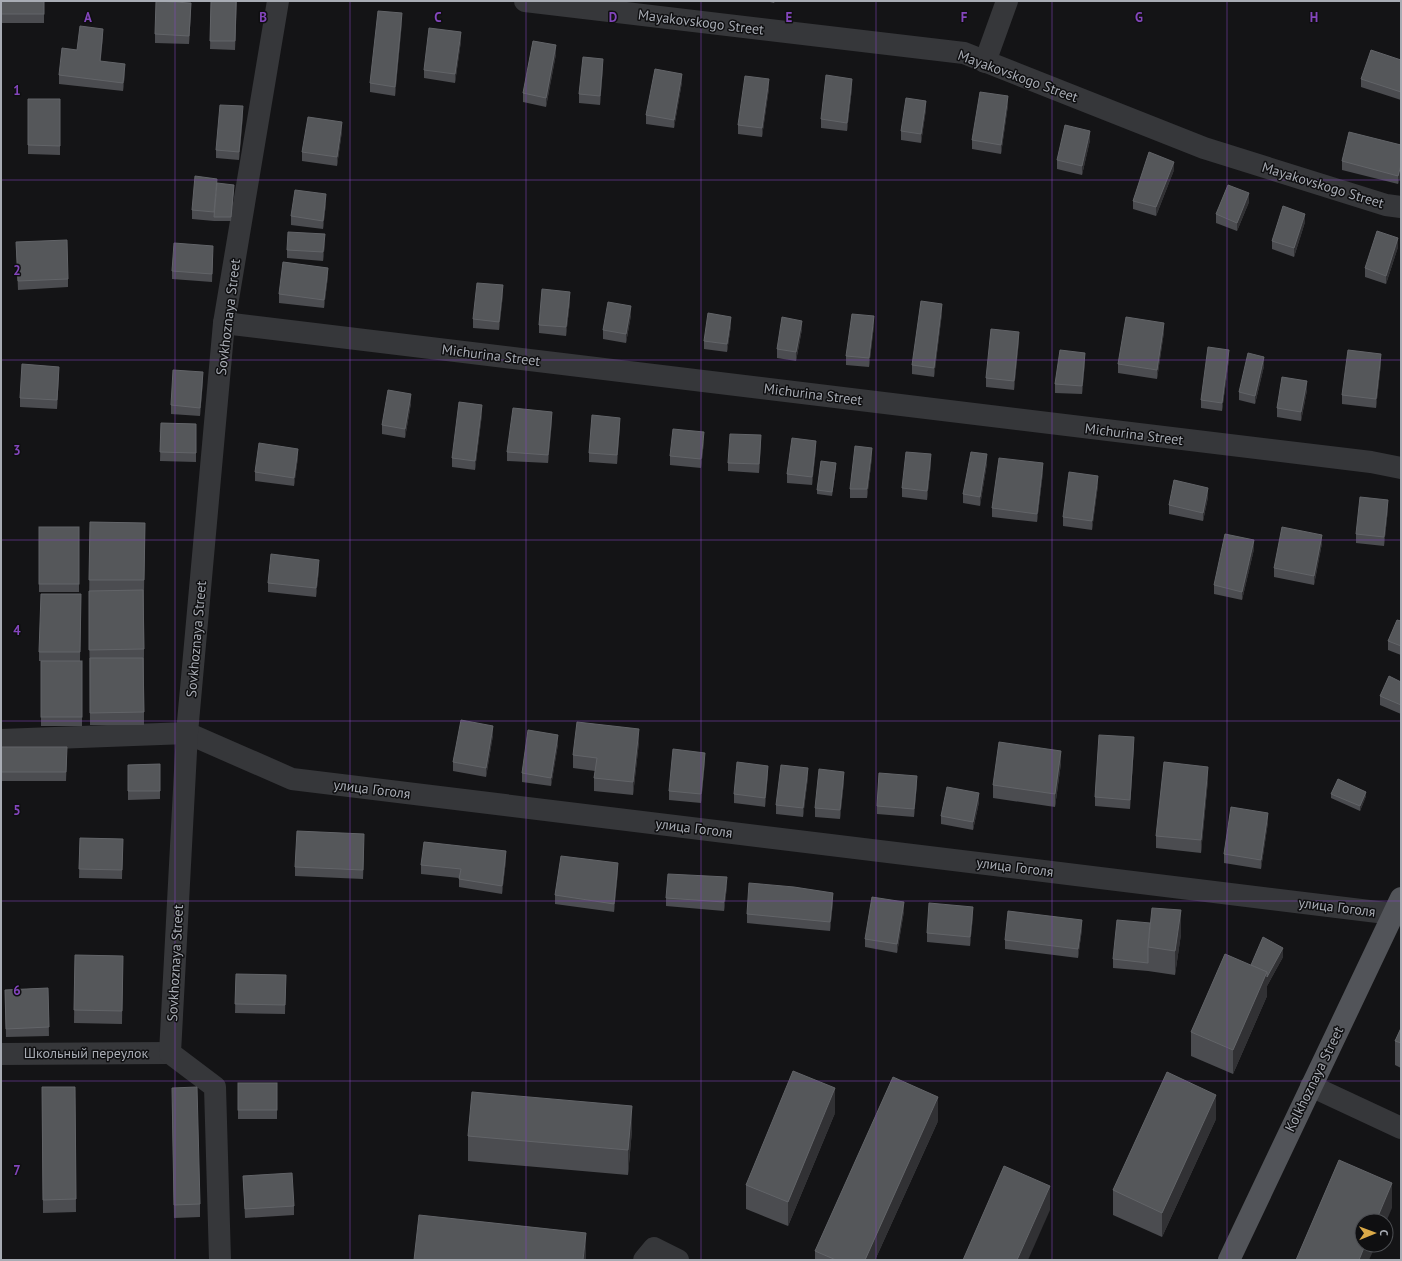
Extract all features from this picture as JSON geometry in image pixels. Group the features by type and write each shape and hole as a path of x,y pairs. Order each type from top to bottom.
{"main road":[{"name":"Kolkhoznaya Street","path":"1229,1260 1397,906"}],"street":[{"name":"Sovkhoznaya Street","path":"170,1053 187,734 224,323 278,1"},
{"name":"Mayakovskogo Street","path":"525,1 964,54 1204,148 1386,205 1401,206"},
{"path":"985,62 1007,1"},
{"name":"Michurina Street","path":"224,323 1371,462 1401,468"},
{"name":"улица Гоголя","path":"1,740 187,734 292,779 1397,906"},
{"path":"170,1053 215,1087 220,1260"},
{"name":"Школьный переулок","path":"1,1054 170,1053"},
{"path":"1311,1086 1401,1128"},
{"path":"644,1260 654,1248 678,1260"}],"building":[{"path":"1,1 44,1 44,14 1,14"},
{"path":"156,1 191,3 189,36 155,34"},
{"path":"211,1 236,1 235,41 210,41"},
{"path":"378,11 402,13 395,87 370,83"},
{"path":"80,26 103,29 100,61 125,64 123,83 59,75 62,48 77,50"},
{"path":"429,28 461,32 455,74 424,70"},
{"path":"533,41 556,45 546,98 523,93"},
{"path":"1371,50 1401,60 1401,92 1361,79"},
{"path":"583,57 603,59 600,96 579,94"},
{"path":"655,69 682,74 674,120 646,115"},
{"path":"826,75 852,79 847,123 821,119"},
{"path":"745,76 769,79 762,128 738,125"},
{"path":"980,92 1008,96 1001,145 972,140"},
{"path":"906,98 926,101 921,134 901,131"},
{"path":"28,99 60,99 60,146 28,145"},
{"path":"220,105 243,106 239,152 216,150"},
{"path":"308,117 342,122 337,157 302,152"},
{"path":"1065,125 1090,131 1082,166 1057,160"},
{"path":"1349,132 1401,145 1401,165 1398,176 1342,161"},
{"path":"1149,152 1174,162 1156,207 1133,201"},
{"path":"195,176 217,179 214,212 192,210"},
{"path":"217,183 234,185 231,217 214,217"},
{"path":"1228,185 1249,193 1237,223 1216,214"},
{"path":"295,190 326,194 323,221 291,216"},
{"path":"1283,206 1305,214 1294,248 1272,241"},
{"path":"1377,231 1398,238 1386,276 1365,268"},
{"path":"288,232 325,234 323,252 287,250"},
{"path":"67,240 68,279 18,281 16,242"},
{"path":"174,243 213,246 212,274 172,271"},
{"path":"283,262 328,268 324,300 279,294"},
{"path":"477,283 503,285 499,322 473,319"},
{"path":"542,289 570,292 566,327 539,325"},
{"path":"921,301 942,304 934,368 912,365"},
{"path":"608,302 631,306 626,334 603,330"},
{"path":"708,313 731,317 727,344 704,341"},
{"path":"852,314 874,316 869,358 846,356"},
{"path":"782,317 802,321 796,352 777,349"},
{"path":"1126,317 1164,323 1157,370 1118,364"},
{"path":"991,329 1019,332 1014,381 986,378"},
{"path":"1208,347 1229,350 1222,403 1201,400"},
{"path":"1060,350 1085,353 1082,386 1055,384"},
{"path":"1348,350 1381,354 1376,399 1342,395"},
{"path":"1248,353 1264,357 1255,396 1239,392"},
{"path":"22,364 59,367 57,400 20,398"},
{"path":"173,370 203,372 200,408 171,405"},
{"path":"1282,377 1307,381 1301,412 1277,408"},
{"path":"388,390 411,394 405,429 382,425"},
{"path":"459,402 482,405 475,461 452,458"},
{"path":"513,408 552,412 548,455 507,452"},
{"path":"592,415 620,418 617,455 589,453"},
{"path":"161,423 196,424 196,453 160,452"},
{"path":"673,429 704,432 701,459 670,456"},
{"path":"730,434 761,435 759,464 728,463"},
{"path":"792,438 816,441 812,477 787,474"},
{"path":"259,443 298,449 294,478 255,472"},
{"path":"855,446 872,448 867,489 850,489"},
{"path":"906,452 931,454 927,491 902,488"},
{"path":"971,452 987,454 980,497 963,494"},
{"path":"999,458 1043,463 1037,514 992,508"},
{"path":"821,461 836,463 832,492 817,490"},
{"path":"1069,472 1098,476 1092,521 1063,517"},
{"path":"1174,480 1208,488 1203,513 1169,505"},
{"path":"1360,497 1388,500 1384,537 1356,534"},
{"path":"90,522 145,523 144,580 89,580"},
{"path":"39,527 79,527 79,584 39,584"},
{"path":"1282,527 1322,535 1314,576 1274,568"},
{"path":"1225,534 1254,540 1242,592 1214,585"},
{"path":"271,554 319,560 316,588 268,583"},
{"path":"143,590 144,649 89,650 89,591"},
{"path":"41,594 81,594 80,652 39,652"},
{"path":"1397,620 1401,621 1401,646 1388,641"},
{"path":"90,658 143,658 144,712 90,713"},
{"path":"41,661 82,661 82,717 41,717"},
{"path":"1389,676 1401,682 1401,705 1380,696"},
{"path":"461,720 493,726 486,768 453,762"},
{"path":"577,722 639,729 633,782 594,778 597,758 573,755"},
{"path":"528,730 558,735 551,778 522,773"},
{"path":"1099,735 1134,737 1130,800 1095,797"},
{"path":"999,742 1061,751 1055,794 993,785"},
{"path":"1,747 67,747 66,772 1,772"},
{"path":"673,749 705,753 701,794 669,791"},
{"path":"737,762 768,766 765,798 734,794"},
{"path":"1164,762 1208,767 1201,840 1156,836"},
{"path":"160,764 160,791 128,791 128,765"},
{"path":"781,765 808,768 803,808 776,805"},
{"path":"819,769 844,772 840,810 815,808"},
{"path":"879,773 917,776 914,809 877,806"},
{"path":"1338,779 1366,792 1360,806 1331,794"},
{"path":"947,787 979,793 973,822 941,816"},
{"path":"1231,807 1268,813 1261,860 1224,854"},
{"path":"297,831 364,834 363,870 295,867"},
{"path":"80,838 123,839 122,870 79,869"},
{"path":"424,842 506,851 502,886 459,879 461,869 421,865"},
{"path":"561,856 618,863 614,904 555,895"},
{"path":"668,874 727,877 724,902 666,898"},
{"path":"749,883 794,887 833,893 830,922 747,914"},
{"path":"872,897 904,902 897,944 865,939"},
{"path":"929,903 973,907 970,937 927,933"},
{"path":"1152,908 1181,910 1175,951 1148,947"},
{"path":"1008,911 1082,920 1078,949 1005,940"},
{"path":"1117,920 1150,923 1148,963 1113,959"},
{"path":"1263,937 1283,948 1267,977 1267,972 1251,965"},
{"path":"1225,954 1267,972 1233,1050 1191,1032"},
{"path":"75,955 123,956 122,1011 74,1010"},
{"path":"236,974 286,975 285,1005 235,1004"},
{"path":"48,988 49,1027 6,1029 5,990"},
{"path":"1401,1028 1401,1043 1395,1041"},
{"path":"793,1071 835,1088 788,1202 746,1185"},
{"path":"1167,1072 1216,1095 1162,1213 1113,1190"},
{"path":"893,1077 938,1097 865,1260 836,1260 815,1251"},
{"path":"238,1083 277,1083 277,1110 238,1110"},
{"path":"42,1087 75,1087 76,1199 43,1200"},
{"path":"197,1087 200,1204 174,1205 172,1088"},
{"path":"472,1092 632,1106 628,1150 468,1136"},
{"path":"1339,1160 1392,1183 1379,1213 1354,1213 1354,1253 1362,1253 1359,1260 1296,1260"},
{"path":"1004,1166 1050,1186 1017,1260 963,1260"},
{"path":"292,1173 294,1206 245,1209 243,1176"},
{"path":"419,1215 586,1233 583,1260 414,1260"}]}
